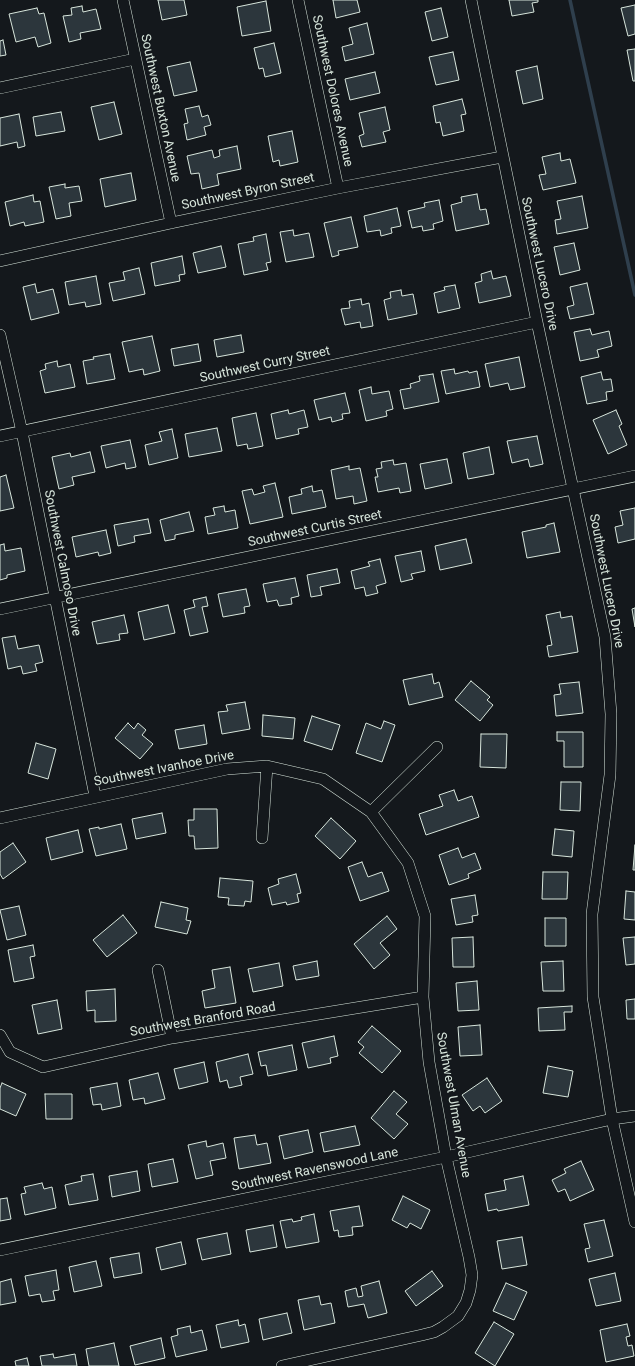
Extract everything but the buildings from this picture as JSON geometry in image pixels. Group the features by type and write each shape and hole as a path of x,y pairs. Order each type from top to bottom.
{"street":[{"name":"Southwest Buxton Avenue","path":"123,0 171,223"},
{"name":"Southwest Dolores Avenue","path":"298,0 338,188"},
{"name":"Southwest Lucero Drive","path":"471,0 502,157 606,638 611,714 610,775 592,922 593,997 612,1120 635,1222"},
{"path":"0,88 135,59"},
{"name":"Southwest Byron Street","path":"0,261 338,188 502,157"},
{"name":"Southwest Curry Street","path":"0,436 537,322"},
{"name":"Southwest Calmoso Drive","path":"0,335 22,432 95,796"},
{"name":"Southwest Curtis Street","path":"0,609 635,476"},
{"path":"371,812 437,746"},
{"path":"262,838 268,766"},
{"name":"Southwest Ivanhoe Drive","path":"0,818 95,796 227,769 268,766 323,779 371,812"},
{"name":"Southwest Ulman Avenue","path":"282,1366 422,1335 443,1327 458,1316 462,1310 468,1297 472,1275 446,1157 429,1062 423,997 425,916 408,863 371,812"},
{"path":"158,970 172,1038"},
{"name":"Southwest Branford Road","path":"0,1035 10,1052 43,1067 172,1038 423,997"},
{"name":"Southwest Ravenswood Lane","path":"0,1250 635,1116"}],"waterway":[{"path":"570,0 635,295"}]}
